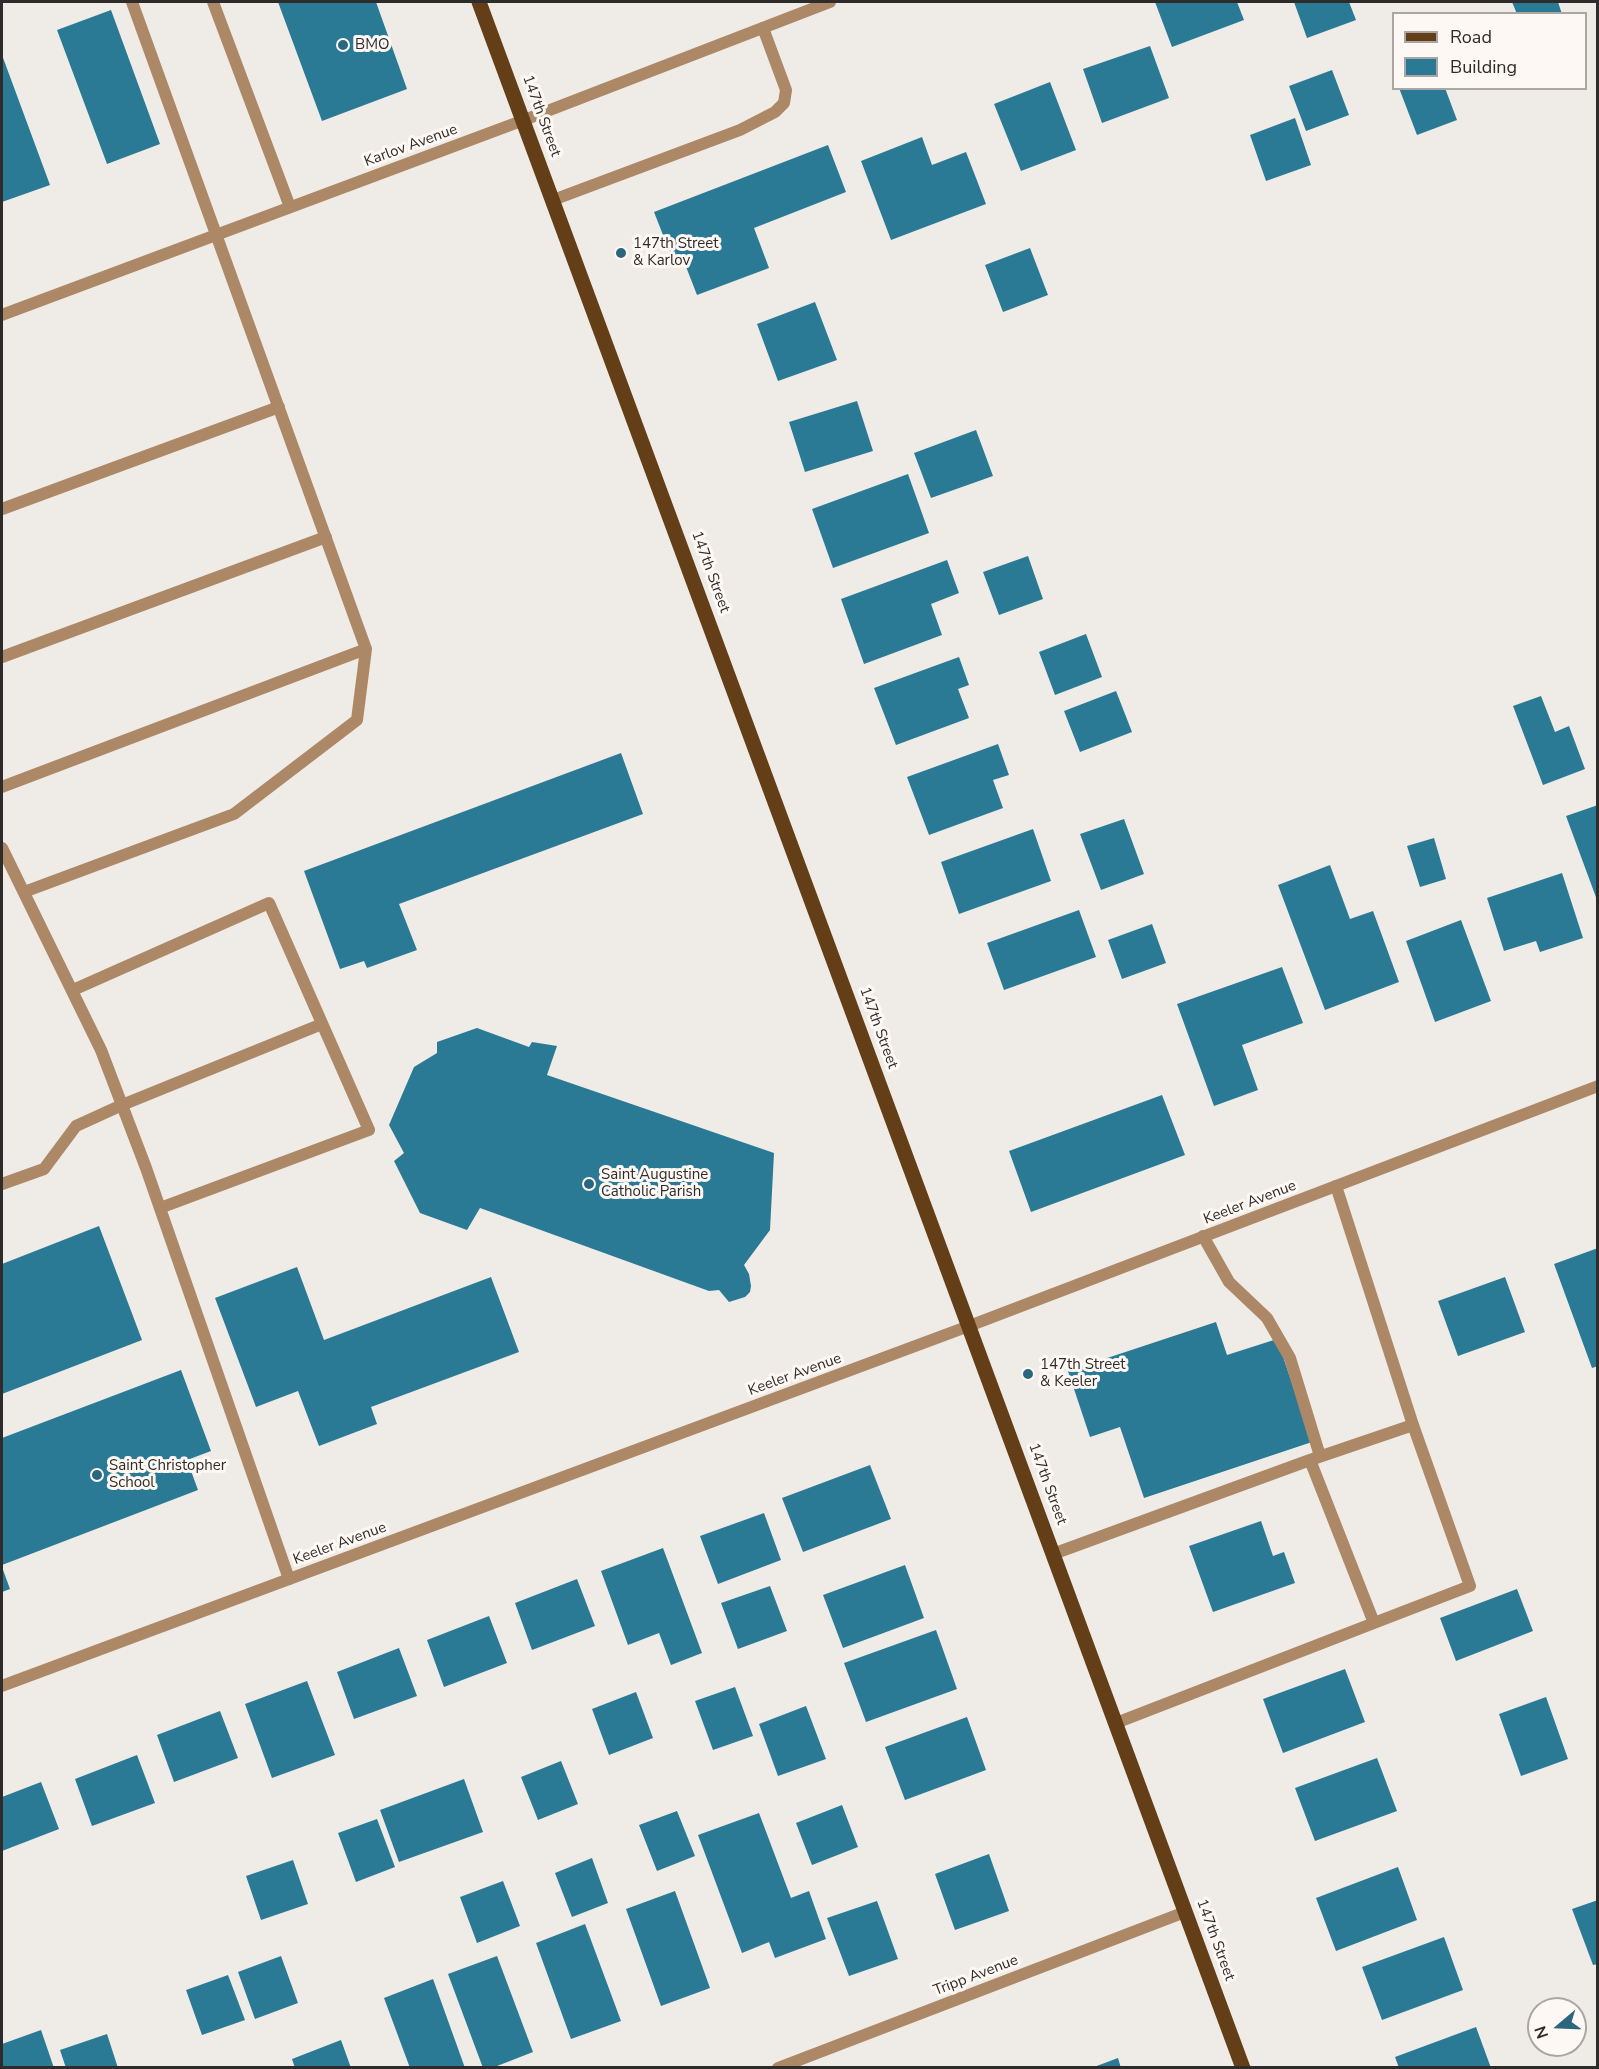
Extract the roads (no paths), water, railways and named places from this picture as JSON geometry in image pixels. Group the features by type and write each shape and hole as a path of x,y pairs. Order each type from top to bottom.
{"main road":[{"name":"147th Street","path":"479,2 1243,2067"}],"street":[{"path":"24,892 234,814 357,720 366,649 132,2"},
{"path":"213,2 290,207"},
{"name":"Karlov Avenue","path":"2,315 524,120 763,28 814,4 830,2"},
{"path":"553,200 740,129 775,112 784,103 786,90 763,28"},
{"path":"2,509 279,407"},
{"path":"2,657 326,537"},
{"path":"2,787 366,649"},
{"path":"2,848 101,1050 160,1208 289,1580"},
{"path":"73,990 269,903 369,1130 160,1208"},
{"path":"2,1184 44,1169 76,1126 322,1024"},
{"name":"Keeler Avenue","path":"2,1686 969,1326 1598,1086"},
{"path":"1116,1723 1470,1586 1413,1425 1336,1186"},
{"path":"1203,1236 1229,1282 1267,1318 1290,1358 1315,1458 1374,1623"},
{"path":"1053,1554 1315,1458 1413,1425"},
{"name":"Tripp Avenue","path":"778,2067 1185,1912"}],"place":[{"name":"BMO","path":"343,45"},
{"name":"147th Street & Karlov","path":"621,253"},
{"name":"Saint Augustine Catholic Parish","path":"589,1184"},
{"name":"147th Street & Keeler","path":"1028,1374"},
{"name":"Saint Christopher School","path":"97,1475"}]}
